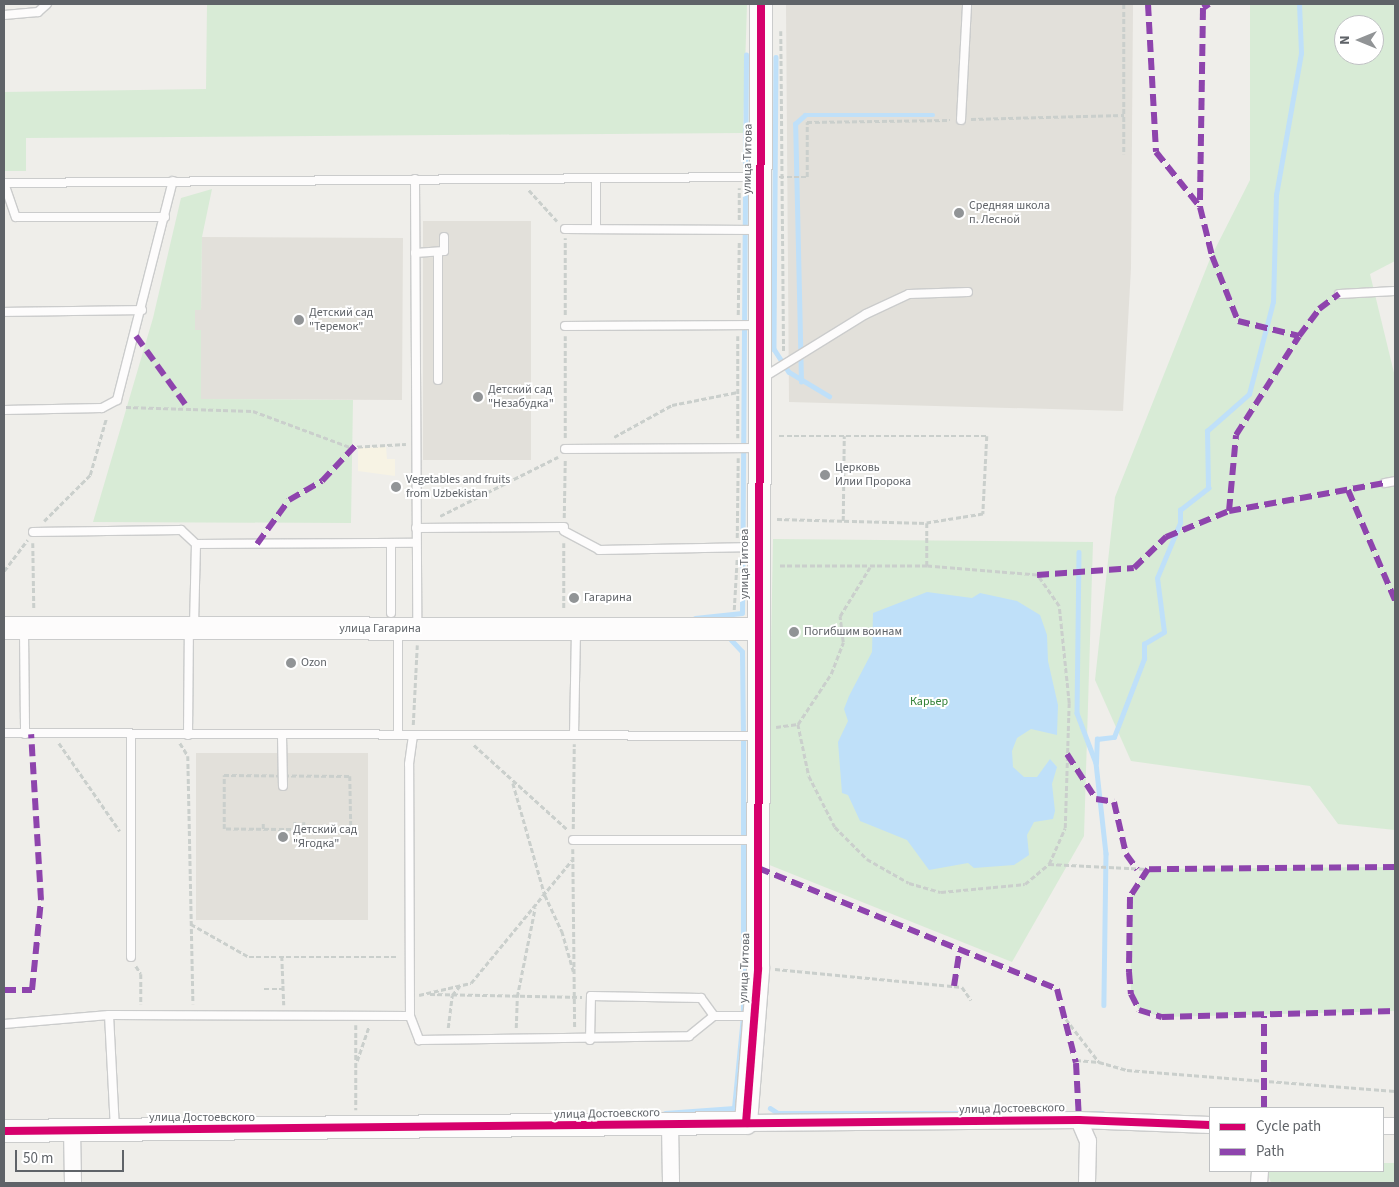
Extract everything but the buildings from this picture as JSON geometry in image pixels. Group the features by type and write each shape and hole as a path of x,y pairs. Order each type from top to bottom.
{"street":[{"name":"улица Титова","path":"746,1123 758,969 757,840 763,732 756,629 747,547 758,381 748,325 749,230 759,177 761,4"},
{"name":"улица Гагарина","path":"22,620 192,628 570,619 756,629"},
{"name":"улица Достоевского","path":"4,1131 1079,1120 1209,1125"},
{"path":"1079,1120 1088,1141 1087,1183"},
{"path":"670,1124 670,1183"},
{"path":"72,1130 73,1183"}],"lane":[{"path":"4,15 38,12 47,4"},
{"path":"961,120 967,4"},
{"path":"165,216 16,217 4,183 759,177"},
{"path":"596,178 596,230"},
{"path":"398,735 402,624 416,543 415,179"},
{"path":"4,410 111,407 120,391 142,310 173,181"},
{"path":"565,230 749,230"},
{"path":"415,253 444,251 444,237"},
{"path":"438,252 438,380"},
{"path":"1338,294 1395,291"},
{"path":"758,381 795,357 909,294 968,292"},
{"path":"4,312 142,310"},
{"path":"565,326 748,325"},
{"path":"565,452 591,449 755,444"},
{"path":"1385,484 1395,481"},
{"path":"416,528 564,529 599,550 747,547"},
{"path":"33,532 181,530 196,544 416,543"},
{"path":"392,543 402,624"},
{"path":"188,735 196,544"},
{"path":"570,619 574,735"},
{"path":"22,620 25,734"},
{"path":"4,733 574,735 763,732"},
{"path":"131,734 131,957"},
{"path":"282,735 283,786"},
{"path":"413,735 409,764 410,1016 419,1040 590,1040 690,1036 714,1016 755,1016"},
{"path":"573,840 757,840"},
{"path":"590,1040 591,996 701,998 714,1016"},
{"path":"109,1015 115,1130"},
{"path":"4,1024 109,1015 410,1016"}],"path":[{"path":"1124,4 1124,154"},
{"path":"781,23 784,365"},
{"path":"728,614 736,605 747,547 755,444 738,392 748,325 749,230 759,177 808,177 807,122 1124,115"},
{"path":"519,178 565,230 564,529 570,619 555,614"},
{"path":"591,449 672,405 738,392 758,381"},
{"path":"4,571 33,532 90,475 111,407 253,411 350,447 416,444"},
{"path":"755,444 844,436 987,436 983,514 927,523 768,519"},
{"path":"843,521 844,436"},
{"path":"416,528 565,452"},
{"path":"927,523 927,566"},
{"path":"33,532 22,620 43,612"},
{"path":"771,566 927,566 1037,575 1059,606 1069,703 1065,828 1049,864 1025,884 942,892 909,883 867,859 835,827 809,776 798,724"},
{"path":"763,732 798,724 831,674 844,642 840,616 870,566"},
{"path":"402,624 413,735"},
{"path":"53,734 131,848"},
{"path":"179,735 180,749 188,756 193,1016"},
{"path":"464,735 513,783 573,835 574,735"},
{"path":"224,775 283,775 350,776 351,830 224,829 224,775"},
{"path":"513,783 545,895 562,931 575,977"},
{"path":"263,822 263,829"},
{"path":"295,822 295,829"},
{"path":"304,822 304,830"},
{"path":"573,840 575,1040"},
{"path":"410,997 471,983 536,907 573,859"},
{"path":"1049,864 1148,869"},
{"path":"515,1040 517,997 536,907"},
{"path":"191,924 249,957 410,957"},
{"path":"282,956 284,1016"},
{"path":"131,957 141,974 141,1015"},
{"path":"758,969 928,982 962,987 971,1000"},
{"path":"447,1040 452,995 460,986"},
{"path":"264,989 283,989"},
{"path":"425,994 575,998 591,996"},
{"path":"356,1016 356,1113"},
{"path":"356,1065 372,1016"},
{"path":"1066,1019 1099,1062"},
{"path":"1076,1060 1099,1062 1185,1077 1395,1091"}],"shaded area":[{"name":"Средняя школа п. Лесной","path":"786,4 1133,4 1131,268 1123,411 789,402"},
{"name":"Детский сад \"Незабудка\"","path":"423,221 531,221 531,460 423,460"},
{"name":"Детский сад \"Теремок\"","path":"202,237 403,238 402,400 201,399 201,331 195,330 195,310 201,310"},
{"path":"386,447 387,459 395,459 395,476 358,471 358,448"},
{"name":"Детский сад \"Ягодка\"","path":"196,753 368,753 368,920 196,920"}],"green space":[{"path":"207,4 747,4 743,133 26,138 26,171 4,171 4,92 206,89"},
{"path":"1250,4 1395,4 1395,261 1370,274 1395,377 1395,830 1338,824 1310,786 1131,761 1095,680 1115,497 1210,259 1250,180"},
{"path":"212,189 202,237 201,310 195,310 195,330 201,330 201,399 353,400 351,523 93,522 153,318 181,198"},
{"name":"Карьер","path":"773,539 1093,542 1084,836 1012,962 767,864"},
{"path":"1395,867 1395,1011 1162,1017 1139,1010 1131,994 1130,897 1148,869"},
{"path":"1384,1163 1395,1163 1395,1183 1271,1183 1267,1172 1384,1172"}],"water":[{"path":"927,592 972,598 980,593 1017,601 1040,615 1047,635 1048,661 1058,705 1057,735 1031,729 1017,738 1012,751 1013,767 1024,777 1037,777 1050,759 1057,767 1052,784 1055,811 1053,819 1034,822 1027,835 1029,855 1014,865 974,868 968,863 929,870 907,840 860,821 848,795 842,793 838,742 848,721 844,709 872,652 873,613"}],"waterway":[{"path":"1096,763 1097,739 1114,737 1144,659 1144,644 1164,632 1157,578 1180,523 1180,510 1208,488 1207,431 1249,394 1273,302 1276,195 1301,53 1299,4"},
{"path":"695,618 742,613 746,55"},
{"path":"776,57 774,349 789,372 829,396"},
{"path":"801,382 795,124 805,115 933,115"},
{"path":"1079,552 1077,713 1096,763 1106,853 1104,1005"},
{"path":"665,1113 734,1108 743,1016 743,736 742,652 731,640"},
{"path":"770,1108 778,1113 974,1113"},
{"path":"1092,1113 1103,1113"}],"marked path":[{"path":"1148,4 1156,152 1200,207"},
{"path":"1209,4 1203,8 1200,207 1212,256 1238,321 1299,336"},
{"path":"1037,575 1134,568 1166,537 1229,511 1236,435 1299,336 1319,309 1339,294"},
{"path":"136,336 188,408"},
{"path":"257,544 289,500 322,481 355,446"},
{"path":"1229,511 1385,483"},
{"path":"1348,490 1395,600"},
{"path":"4,990 32,990 41,900 31,734"},
{"path":"1067,754 1096,799 1114,802 1126,854 1137,869"},
{"path":"1395,867 1148,869 1130,897 1129,972 1131,994 1139,1010 1162,1017 1395,1011"},
{"path":"758,868 1057,989 1076,1063 1079,1120"},
{"path":"954,986 960,950"},
{"path":"1264,1016 1264,1107"}],"cycle path":[{"path":"746,1123 758,969 761,4"},
{"path":"4,1131 1079,1120 1209,1125"}],"place":[{"name":"Средняя школа п. Лесной","path":"959,213"},
{"name":"Детский сад \"Теремок\"","path":"299,320"},
{"name":"Детский сад \"Незабудка\"","path":"478,397"},
{"name":"Церковь Илии Пророка","path":"825,475"},
{"name":"Vegetables and fruits from Uzbekistan","path":"396,487"},
{"name":"Гагарина","path":"574,598"},
{"name":"Погибшим воинам","path":"794,632"},
{"name":"Ozon","path":"291,663"},
{"name":"Детский сад \"Ягодка\"","path":"283,837"}]}
